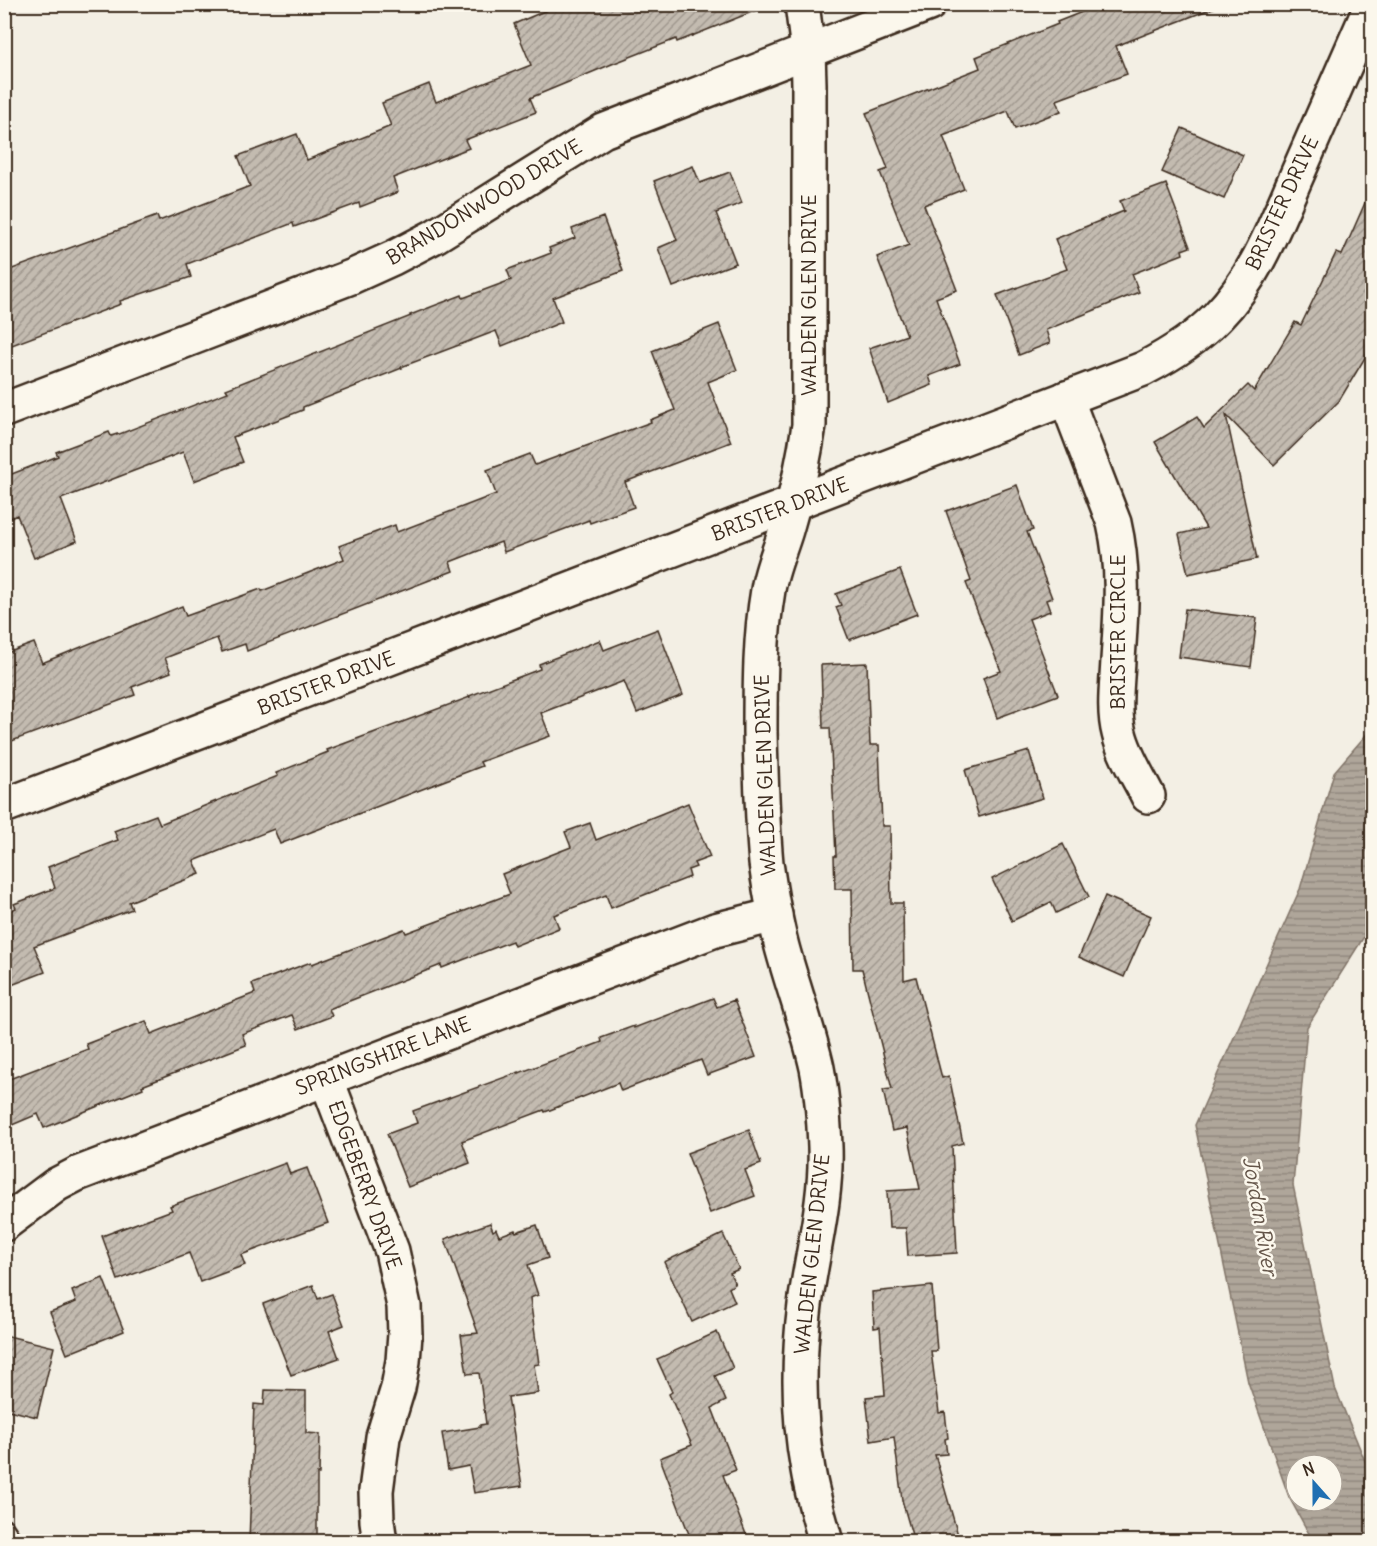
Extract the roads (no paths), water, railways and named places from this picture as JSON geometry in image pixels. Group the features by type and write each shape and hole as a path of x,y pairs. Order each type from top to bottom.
{"street":[{"name":"WALDEN GLEN DRIVE","path":"802,4 808,51 809,425 793,504 768,588 761,643 760,744 767,864 775,915 781,944 812,1049 823,1113 824,1189 805,1303 800,1381 802,1427 808,1470 826,1542"},
{"name":"BRANDONWOOD DRIVE","path":"4,410 351,277 445,230 603,131 929,4"},
{"name":"BRISTER DRIVE","path":"4,806 1143,369 1182,347 1217,317 1233,299 1260,258 1372,4"},
{"name":"BRISTER CIRCLE","path":"1066,398 1114,523 1118,541 1122,597 1116,708 1119,733 1128,758 1148,796"},
{"name":"SPRINGSHIRE LANE","path":"4,1224 56,1185 77,1174 715,930 775,915"},
{"name":"EDGEBERRY DRIVE","path":"326,1078 392,1251 404,1306 403,1362 398,1388 383,1437 376,1491 380,1542"}],"lane":[{"path":"4,1527 15,1542"}],"water":[{"name":"Jordan River","path":"1372,728 1372,924 1307,1027 1293,1185 1335,1388 1372,1478 1372,1541 1313,1541 1298,1513 1344,1513 1344,1453 1284,1453 1284,1483 1248,1382 1195,1125 1300,889 1334,772"}]}
